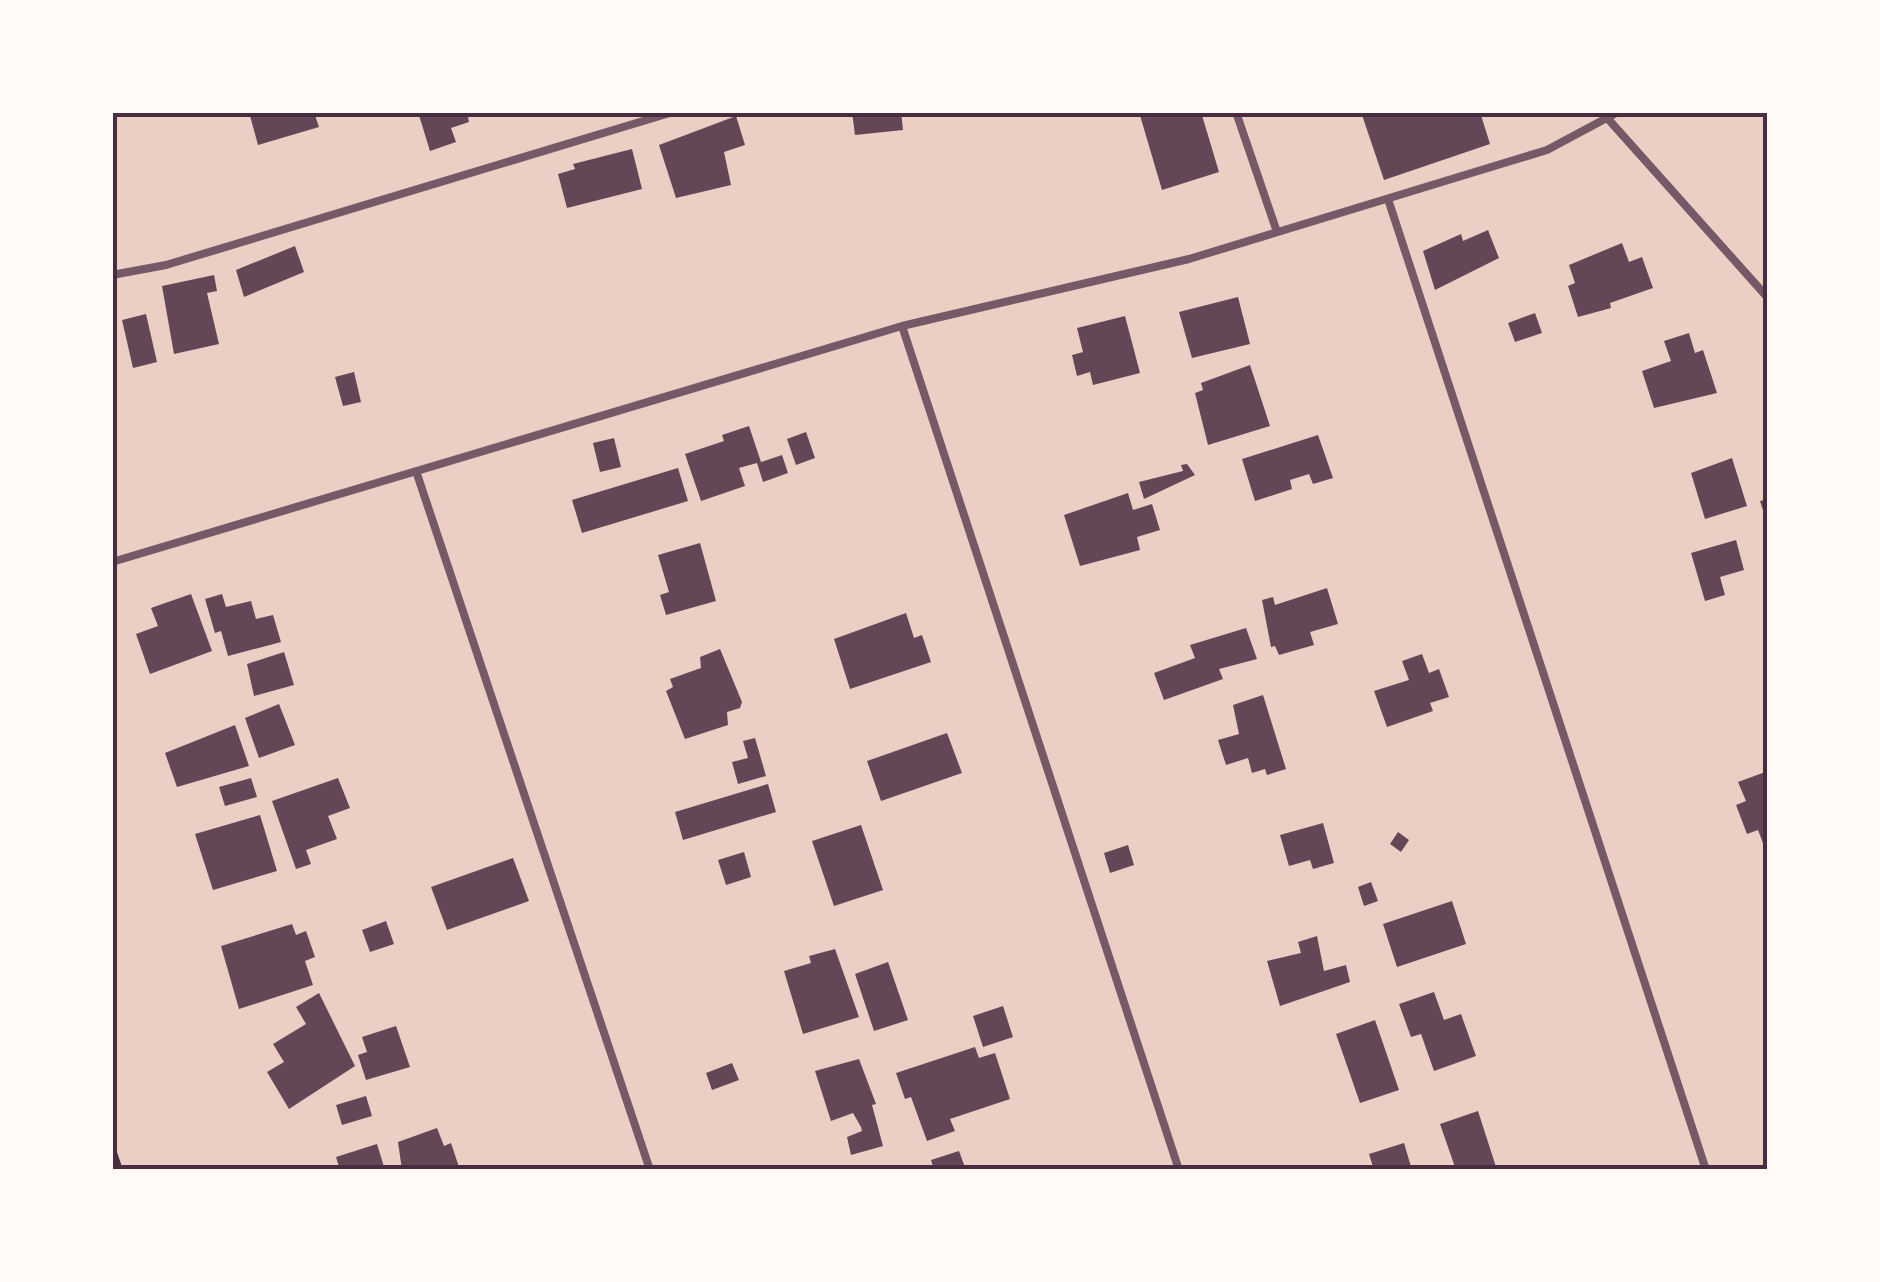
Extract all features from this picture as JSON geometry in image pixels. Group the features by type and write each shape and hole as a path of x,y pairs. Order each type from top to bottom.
{"lane":[{"path":"112,276 166,265 673,112"},
{"path":"1236,112 1276,232"},
{"path":"112,562 902,326 1189,259 1547,150 1618,112"},
{"path":"1609,120 1768,298"},
{"path":"1388,199 1706,1170"},
{"path":"902,326 1179,1170"},
{"path":"416,471 650,1170"}],"path":[{"path":"112,1147 120,1170"}],"shaded area":[{"path":"113,113 1767,113 1767,1169 113,1169"}],"building":[{"path":"249,112 314,112 319,127 258,145"},
{"path":"418,112 467,112 469,122 451,128 456,142 430,151"},
{"path":"852,112 901,112 903,130 855,135"},
{"path":"1139,112 1201,112 1219,172 1162,190"},
{"path":"1361,112 1480,112 1490,144 1384,180"},
{"path":"736,116 745,145 724,152 731,185 676,198 659,145"},
{"path":"632,149 642,189 567,208 558,174 575,169 573,164"},
{"path":"1488,230 1499,258 1435,290 1423,251 1461,234 1463,241"},
{"path":"1622,243 1629,262 1642,257 1653,288 1610,303 1611,308 1578,317 1568,286 1575,283 1569,265"},
{"path":"295,246 304,272 244,297 236,270"},
{"path":"214,275 217,291 207,293 219,344 174,354 162,286"},
{"path":"1238,297 1250,344 1192,358 1179,312"},
{"path":"1535,313 1542,333 1515,342 1508,323"},
{"path":"146,314 157,362 133,368 122,320"},
{"path":"1125,316 1140,373 1093,385 1090,372 1077,376 1072,355 1083,352 1077,328"},
{"path":"1689,333 1695,353 1703,350 1717,393 1654,408 1642,371 1671,361 1664,341"},
{"path":"1250,365 1270,426 1208,445 1195,393 1203,390 1201,383"},
{"path":"354,372 361,402 343,406 335,377"},
{"path":"749,426 761,462 782,455 788,473 763,482 757,463 739,468 745,486 701,501 685,454 724,441 722,435"},
{"path":"806,432 815,458 796,465 787,439"},
{"path":"1318,435 1333,478 1313,484 1309,474 1290,480 1292,489 1255,501 1242,459"},
{"path":"614,438 621,467 600,472 593,443"},
{"path":"1732,458 1747,506 1705,519 1691,473"},
{"path":"1187,464 1195,475 1144,499 1139,482 1183,471 1181,465"},
{"path":"678,468 688,501 582,533 572,500"},
{"path":"1128,493 1133,510 1152,504 1160,530 1137,537 1140,550 1080,566 1064,515"},
{"path":"1768,499 1768,523 1767,523 1760,501"},
{"path":"1736,540 1744,570 1720,577 1725,595 1705,601 1691,553"},
{"path":"700,543 716,601 666,615 660,595 669,592 658,555"},
{"path":"1327,588 1338,624 1310,632 1314,645 1279,655 1275,646 1271,647 1262,600 1273,597 1275,605"},
{"path":"191,594 212,651 150,674 136,634 158,626 151,608"},
{"path":"222,594 226,607 251,601 256,619 273,615 281,642 228,656 221,631 215,633 205,599"},
{"path":"906,613 914,638 922,635 931,662 850,689 834,639"},
{"path":"1246,628 1257,659 1219,669 1223,679 1164,700 1154,673 1195,658 1190,645"},
{"path":"720,649 742,702 740,708 727,712 728,725 685,739 666,691 673,687 670,679 701,668 700,657"},
{"path":"284,652 294,685 254,696 247,664"},
{"path":"1422,654 1429,673 1439,669 1449,697 1430,703 1433,711 1387,727 1374,691 1409,680 1402,661"},
{"path":"1263,695 1286,769 1267,775 1265,769 1252,773 1248,758 1226,765 1218,740 1239,734 1233,705"},
{"path":"279,704 295,745 259,758 245,718"},
{"path":"235,725 249,766 177,787 165,753"},
{"path":"947,733 962,773 881,801 867,761"},
{"path":"755,738 766,776 738,784 732,762 748,758 743,741"},
{"path":"1768,771 1767,854 1758,830 1747,834 1736,805 1746,801 1738,782"},
{"path":"251,778 257,797 225,806 219,787"},
{"path":"338,778 350,808 328,816 337,839 306,850 311,864 296,869 272,801"},
{"path":"768,784 776,812 683,840 675,812"},
{"path":"260,815 277,871 213,890 195,834"},
{"path":"1323,823 1334,863 1313,869 1310,860 1289,866 1280,835"},
{"path":"861,825 883,890 834,906 812,841"},
{"path":"1398,832 1409,840 1401,852 1390,844"},
{"path":"1128,845 1134,865 1110,873 1104,853"},
{"path":"744,852 751,877 726,885 718,860"},
{"path":"513,858 529,901 447,930 431,887"},
{"path":"1371,882 1378,901 1364,906 1358,887"},
{"path":"1452,901 1466,944 1397,967 1383,924"},
{"path":"386,921 394,944 370,952 362,930"},
{"path":"292,924 296,935 306,931 315,957 305,961 313,985 239,1009 221,946"},
{"path":"1317,936 1324,971 1346,965 1350,982 1280,1006 1267,961 1301,953 1298,942"},
{"path":"835,949 859,1017 803,1034 784,971 811,963 809,956"},
{"path":"888,962 908,1020 874,1031 855,974"},
{"path":"1434,992 1444,1020 1461,1014 1476,1056 1434,1071 1421,1034 1411,1037 1399,1004"},
{"path":"319,993 355,1066 289,1109 267,1072 284,1062 273,1044 306,1024 296,1007"},
{"path":"1003,1006 1013,1037 983,1047 973,1016"},
{"path":"1375,1020 1399,1090 1360,1103 1336,1034"},
{"path":"396,1026 410,1067 366,1080 358,1055 367,1052 362,1037"},
{"path":"975,1047 979,1058 995,1053 1010,1099 950,1119 955,1131 927,1141 911,1097 905,1099 896,1073"},
{"path":"859,1059 876,1104 872,1105 883,1146 851,1155 847,1137 862,1131 861,1127 853,1113 831,1121 815,1071"},
{"path":"732,1063 739,1080 712,1090 706,1073"},
{"path":"366,1096 372,1116 342,1125 336,1105"},
{"path":"1478,1111 1497,1170 1456,1170 1440,1124"},
{"path":"437,1128 444,1146 451,1143 460,1170 402,1170 398,1142"},
{"path":"1404,1143 1412,1170 1374,1170 1369,1154"},
{"path":"377,1144 385,1170 340,1170 336,1157"},
{"path":"959,1151 966,1170 934,1170 931,1160"}]}
